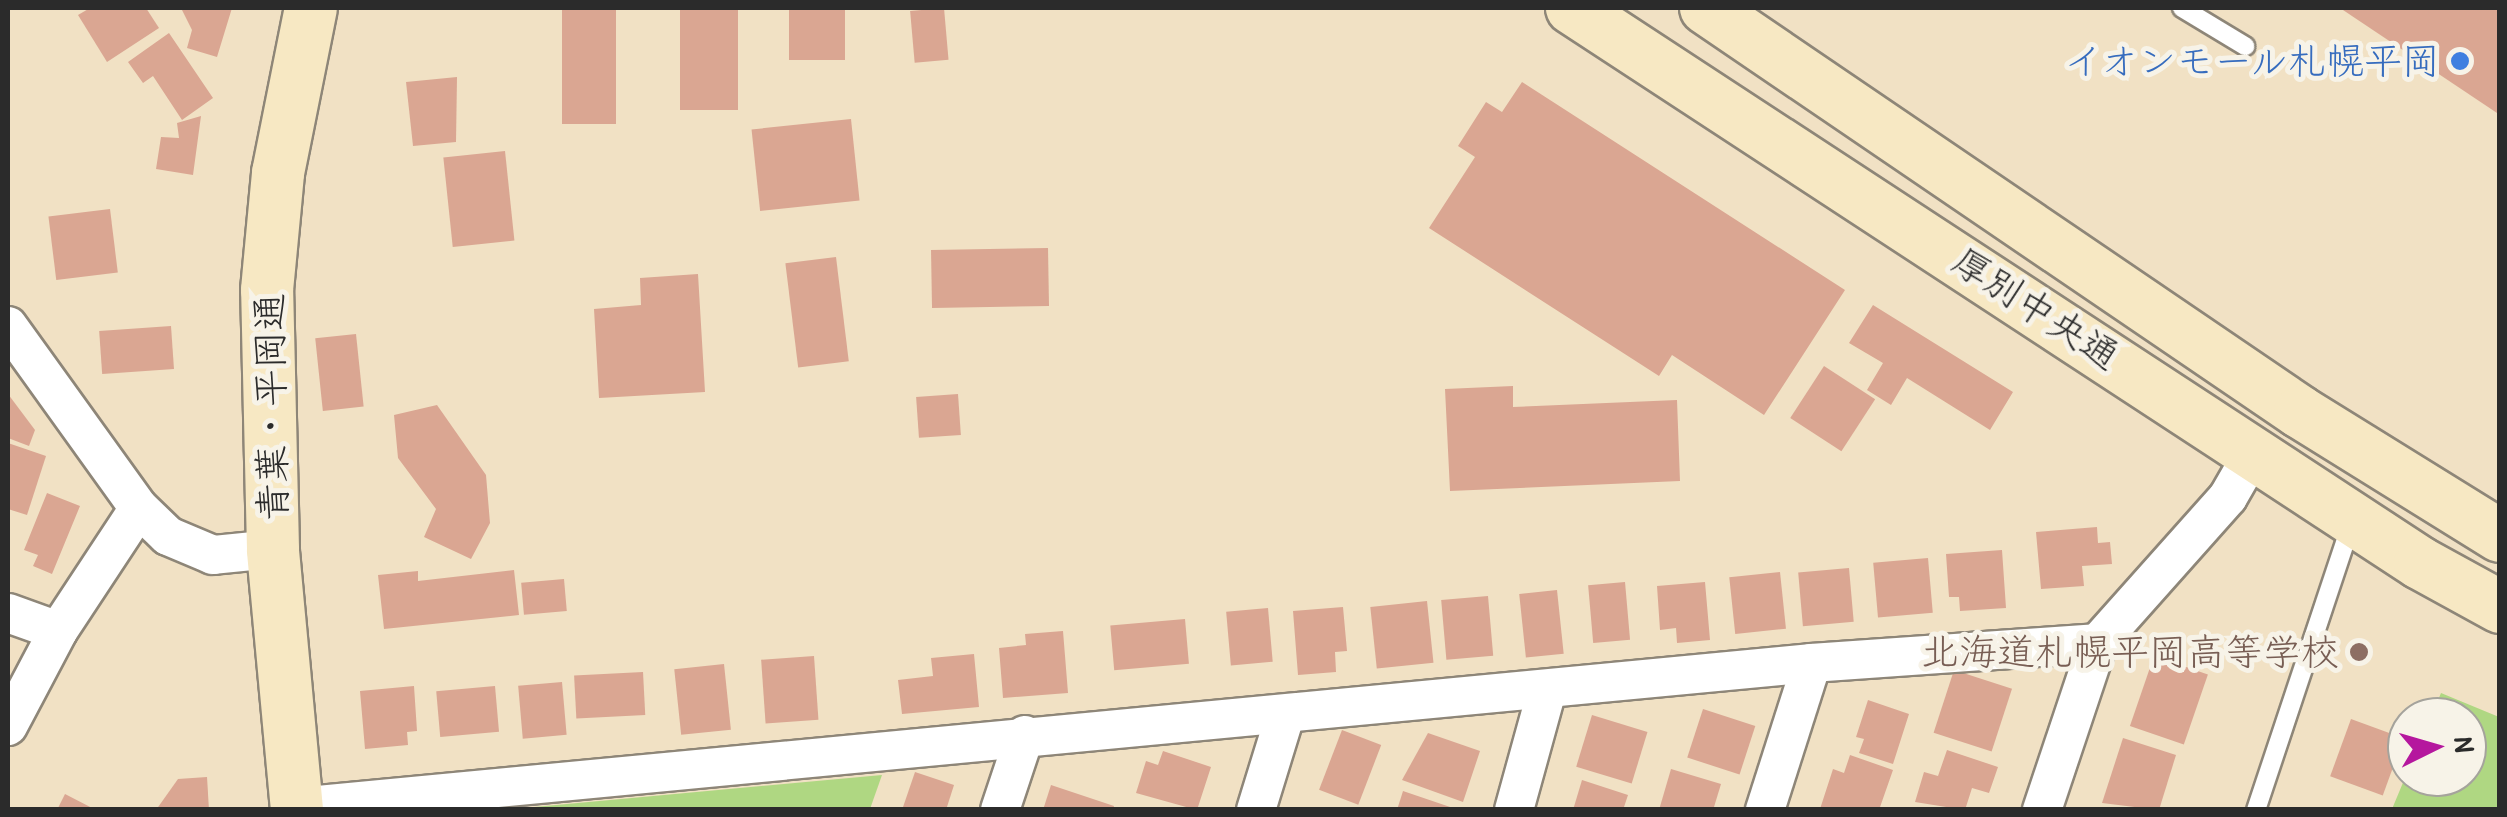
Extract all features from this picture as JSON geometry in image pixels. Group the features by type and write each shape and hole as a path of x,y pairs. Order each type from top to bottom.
{"main road":[{"name":"青葉・平岡通","path":"297,808 274,550 267,290 278,173 311,8"},
{"name":"厚別中央通","path":"1572,8 2354,517 2500,607"},
{"name":"厚別中央通","path":"1706,8 2300,412 2500,536"}],"street":[{"path":"8,326 139,508 168,536 213,555 274,550"},
{"path":"2042,810 2098,642 2228,497 2255,450"},
{"path":"8,726 58,631 139,508"},
{"path":"8,612 58,631"},
{"path":"297,808 1812,663 2098,642"},
{"path":"1765,810 1812,663"},
{"path":"1514,810 1547,690"},
{"path":"1256,810 1285,716"},
{"path":"1000,810 1024,736"}],"lane":[{"path":"2182,8 2245,46"},
{"path":"2256,810 2354,517"}],"green space":[{"path":"2487,712 2499,717 2499,809 2392,809 2397,797 2487,797"},
{"path":"882,775 870,809 513,809"}],"building":[{"path":"90,8 146,8 159,28 107,62 78,15"},
{"path":"181,8 232,8 217,57 187,48 192,30"},
{"path":"562,8 616,8 616,124 562,124"},
{"path":"680,8 738,8 738,110 680,110"},
{"path":"789,8 845,8 845,60 789,60"},
{"path":"944,8 949,60 915,63 910,11"},
{"name":"イオンモール札幌平岡","path":"2340,8 2500,8 2500,115"},
{"path":"169,33 213,98 182,120 153,76 143,83 128,62"},
{"path":"457,77 456,142 413,146 406,82"},
{"path":"1522,82 1845,290 1764,415 1672,355 1659,376 1429,228 1475,157 1458,146 1486,102 1502,112"},
{"path":"201,116 193,175 156,169 161,137 179,138 177,123"},
{"path":"851,119 860,201 760,211 752,129"},
{"path":"505,151 514,241 453,247 443,157"},
{"path":"110,209 118,273 56,280 48,217"},
{"path":"1048,248 1049,306 932,308 931,250"},
{"path":"836,257 849,361 798,367 785,263"},
{"path":"698,274 705,392 599,398 594,309 641,305 640,278"},
{"path":"1873,305 2013,392 1990,430 1907,378 1891,405 1867,390 1883,363 1849,343"},
{"path":"171,326 174,369 102,374 99,331"},
{"path":"356,334 364,407 323,411 315,338"},
{"path":"1824,366 1875,399 1841,451 1790,418"},
{"path":"1513,386 1513,407 1677,400 1680,481 1450,491 1445,389"},
{"path":"8,394 35,430 29,446 8,438"},
{"path":"958,394 961,435 919,438 916,397"},
{"path":"437,405 486,475 490,523 471,559 424,537 436,509 398,458 394,415"},
{"path":"8,443 46,456 27,515 8,509"},
{"path":"47,493 80,506 52,574 33,566 38,555 24,550"},
{"path":"2097,527 2098,543 2110,542 2112,564 2082,566 2084,586 2041,589 2036,532"},
{"path":"2002,550 2006,608 1960,611 1959,597 1949,597 1946,554"},
{"path":"1928,558 1933,613 1878,618 1873,563"},
{"path":"1849,568 1854,622 1803,626 1798,572"},
{"path":"514,570 519,615 384,629 378,575 418,571 418,581"},
{"path":"1780,572 1786,629 1735,634 1729,577"},
{"path":"564,579 567,611 524,615 521,583"},
{"path":"1625,582 1630,640 1593,643 1588,585"},
{"path":"1705,582 1710,640 1677,643 1676,628 1660,630 1657,586"},
{"path":"1557,590 1564,654 1526,658 1519,594"},
{"path":"1488,596 1493,656 1446,660 1441,600"},
{"path":"1427,601 1433,663 1377,669 1370,607"},
{"path":"1343,607 1347,651 1335,652 1336,672 1298,675 1293,611"},
{"path":"1268,608 1273,662 1231,665 1226,612"},
{"path":"1185,619 1189,664 1114,670 1110,626"},
{"path":"1063,631 1068,693 1003,698 999,648 1026,645 1025,634"},
{"path":"974,654 979,707 902,714 898,680 933,676 931,658"},
{"path":"814,656 818,720 766,724 761,660"},
{"path":"2154,656 2208,675 2184,745 2130,726"},
{"path":"724,664 731,730 681,735 674,669"},
{"path":"1954,670 2012,689 1992,752 1934,733"},
{"path":"643,672 645,715 576,719 574,676"},
{"path":"562,682 567,735 523,739 518,686"},
{"path":"414,686 417,731 407,732 408,745 365,749 360,691"},
{"path":"495,686 499,732 440,737 436,691"},
{"path":"1868,700 1909,714 1893,764 1859,753 1864,739 1856,737"},
{"path":"1703,709 1755,726 1740,774 1687,758"},
{"path":"1592,715 1647,732 1632,784 1576,767"},
{"path":"2351,719 2387,732 2387,784 2383,795 2330,776"},
{"path":"1342,730 1381,745 1358,805 1319,790"},
{"path":"1428,733 1480,751 1463,802 1402,780"},
{"path":"2123,738 2176,755 2159,810 2102,803"},
{"path":"1947,750 1998,767 1989,793 1972,788 1965,810 1915,802 1924,772 1938,776"},
{"path":"1163,751 1211,767 1197,810 1136,793 1146,761 1158,765"},
{"path":"1850,755 1893,770 1879,810 1820,809 1833,769 1844,773"},
{"path":"1671,769 1721,784 1714,807 1659,810"},
{"path":"915,772 954,785 946,810 902,810"},
{"path":"207,777 209,810 156,810 178,779"},
{"path":"1582,780 1628,795 1623,810 1573,810"},
{"path":"1051,785 1114,806 1113,810 1043,810"},
{"path":"1403,791 1456,809 1456,810 1397,810"},
{"path":"65,794 96,810 57,810"}],"place":[{"name":"イオンモール札幌平岡","path":"2460,61"},
{"name":"北海道札幌平岡高等学校","path":"2359,652"}]}
